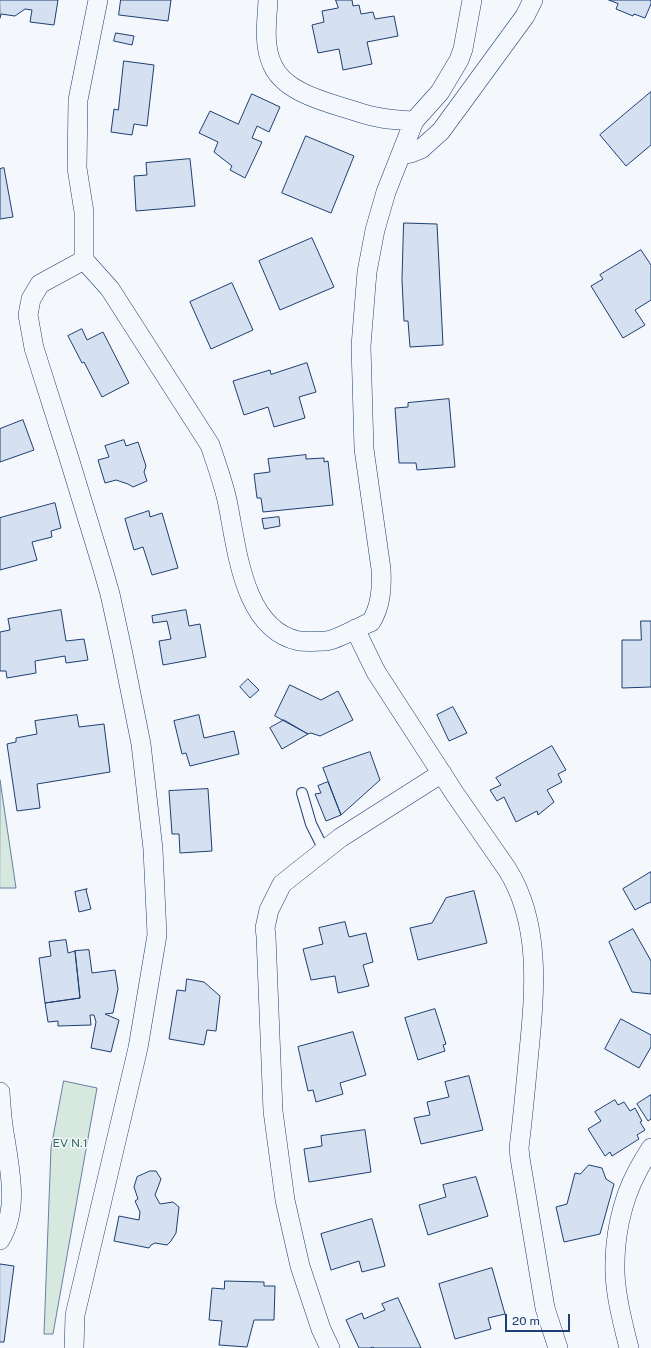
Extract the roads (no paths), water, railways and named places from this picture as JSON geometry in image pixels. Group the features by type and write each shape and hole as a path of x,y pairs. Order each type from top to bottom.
{"street":[{"path":"98,0 78,100 77,168 84,212 84,260 110,289 210,445 227,499 240,564 252,600 262,616 274,629 300,641 328,640 371,622 376,616 381,598 381,570 364,449 361,346 367,272 374,230 386,192 414,121 440,92 459,60 463,49 472,0"},
{"path":"268,0 267,46 272,64 282,79 297,90 322,101 377,118 414,121"},
{"path":"401,154 411,153 421,149 441,131 525,16 533,0"},
{"path":"74,1348 75,1315 138,1048 157,935 153,848 142,750 122,649 110,594 34,348 28,315 31,299 40,284 84,260"},
{"path":"355,629 376,672 512,877 526,911 533,949 534,997 519,1148 545,1308 558,1348"},
{"path":"330,1348 300,1266 285,1200 273,1111 265,928 269,910 282,884 340,838 442,773"},
{"path":"0,1092 4,1137 8,1156 12,1193 9,1220 0,1240"},
{"path":"629,1348 620,1311 616,1283 615,1244 625,1199 636,1172 651,1148"}],"lane":[{"path":"302,793 311,824 324,850"}],"park label":[{"name":"EV N.1","path":"70,1143"}]}
